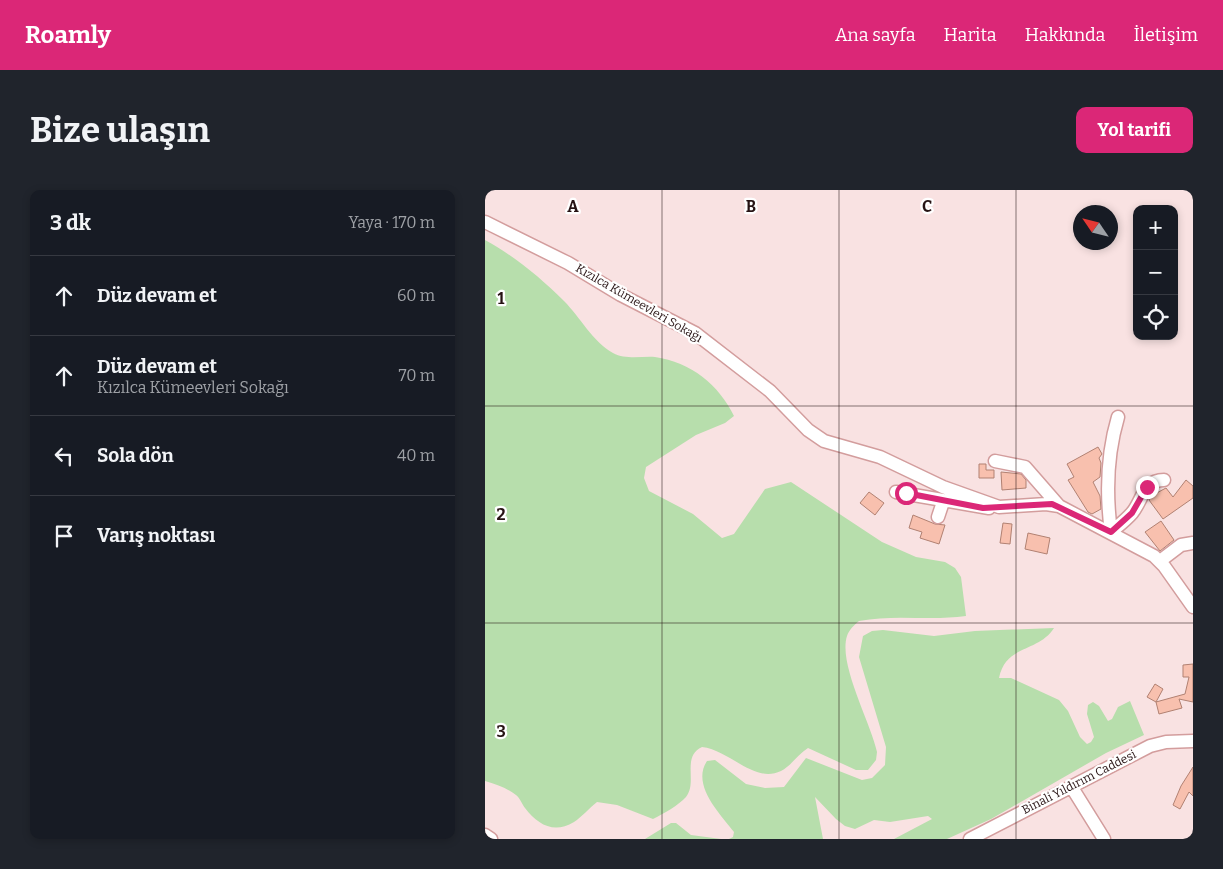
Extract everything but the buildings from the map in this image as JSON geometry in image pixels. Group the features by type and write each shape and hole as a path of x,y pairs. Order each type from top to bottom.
{"street":[{"name":"Kızılca Kümeevleri Sokağı","path":"485,222 568,262 621,295 695,333 770,391 816,436 833,444 880,457 943,487 1004,508 1046,504 1059,506 1147,551 1160,561 1193,607"},
{"path":"1111,532 1107,487 1112,436 1118,417"},
{"path":"995,461 1025,467 1059,506"},
{"path":"1111,532 1132,513 1147,487 1157,480 1164,480"},
{"path":"895,492 915,494 943,502 973,507 1004,508"},
{"path":"937,517 943,502"},
{"path":"1160,561 1181,545 1193,543"},
{"name":"Binali Yıldırım Caddesi","path":"971,839 1150,746 1166,742 1193,741"},
{"path":"1071,786 1104,839"},
{"path":"485,835 491,839"}],"green space":[{"path":"485,240 516,260 546,284 570,307 593,336 613,353 623,356 655,357 680,364 692,370 712,385 728,405 734,416 725,423 696,435 646,467 644,478 649,491 693,514 722,538 734,534 765,489 791,482 882,542 916,557 945,562 955,568 961,577 966,616 859,621 847,636 845,648 847,662 856,694 877,752 876,760 868,770 856,770 808,748 781,771 771,774 761,773 712,749 702,747 692,757 691,784 686,797 661,815 653,819 617,805 597,802 580,818 567,826 560,827 547,826 541,823 530,814 516,795 501,786 485,781"},
{"path":"1054,628 1040,642 1008,659 999,678 1011,678 1059,700 1068,711 1080,737 1087,744 1094,737 1087,714 1088,705 1093,702 1099,706 1108,721 1112,719 1118,707 1130,701 1144,735 1106,753 991,819 947,839 894,839 932,819 928,816 890,822 874,820 855,829 845,826 815,797 823,839 729,839 733,837 734,832 715,808 705,789 703,770 707,761 715,760 746,784 765,788 784,787 806,758 862,780 872,778 885,765 886,747 859,657 863,636 872,631 883,630 934,636 975,631"},
{"path":"671,823 676,823 691,835 721,839 645,839"}],"route":[{"path":"906,493 943,502 983,508 1012,508 1052,504 1111,532 1132,513 1147,487"}]}
